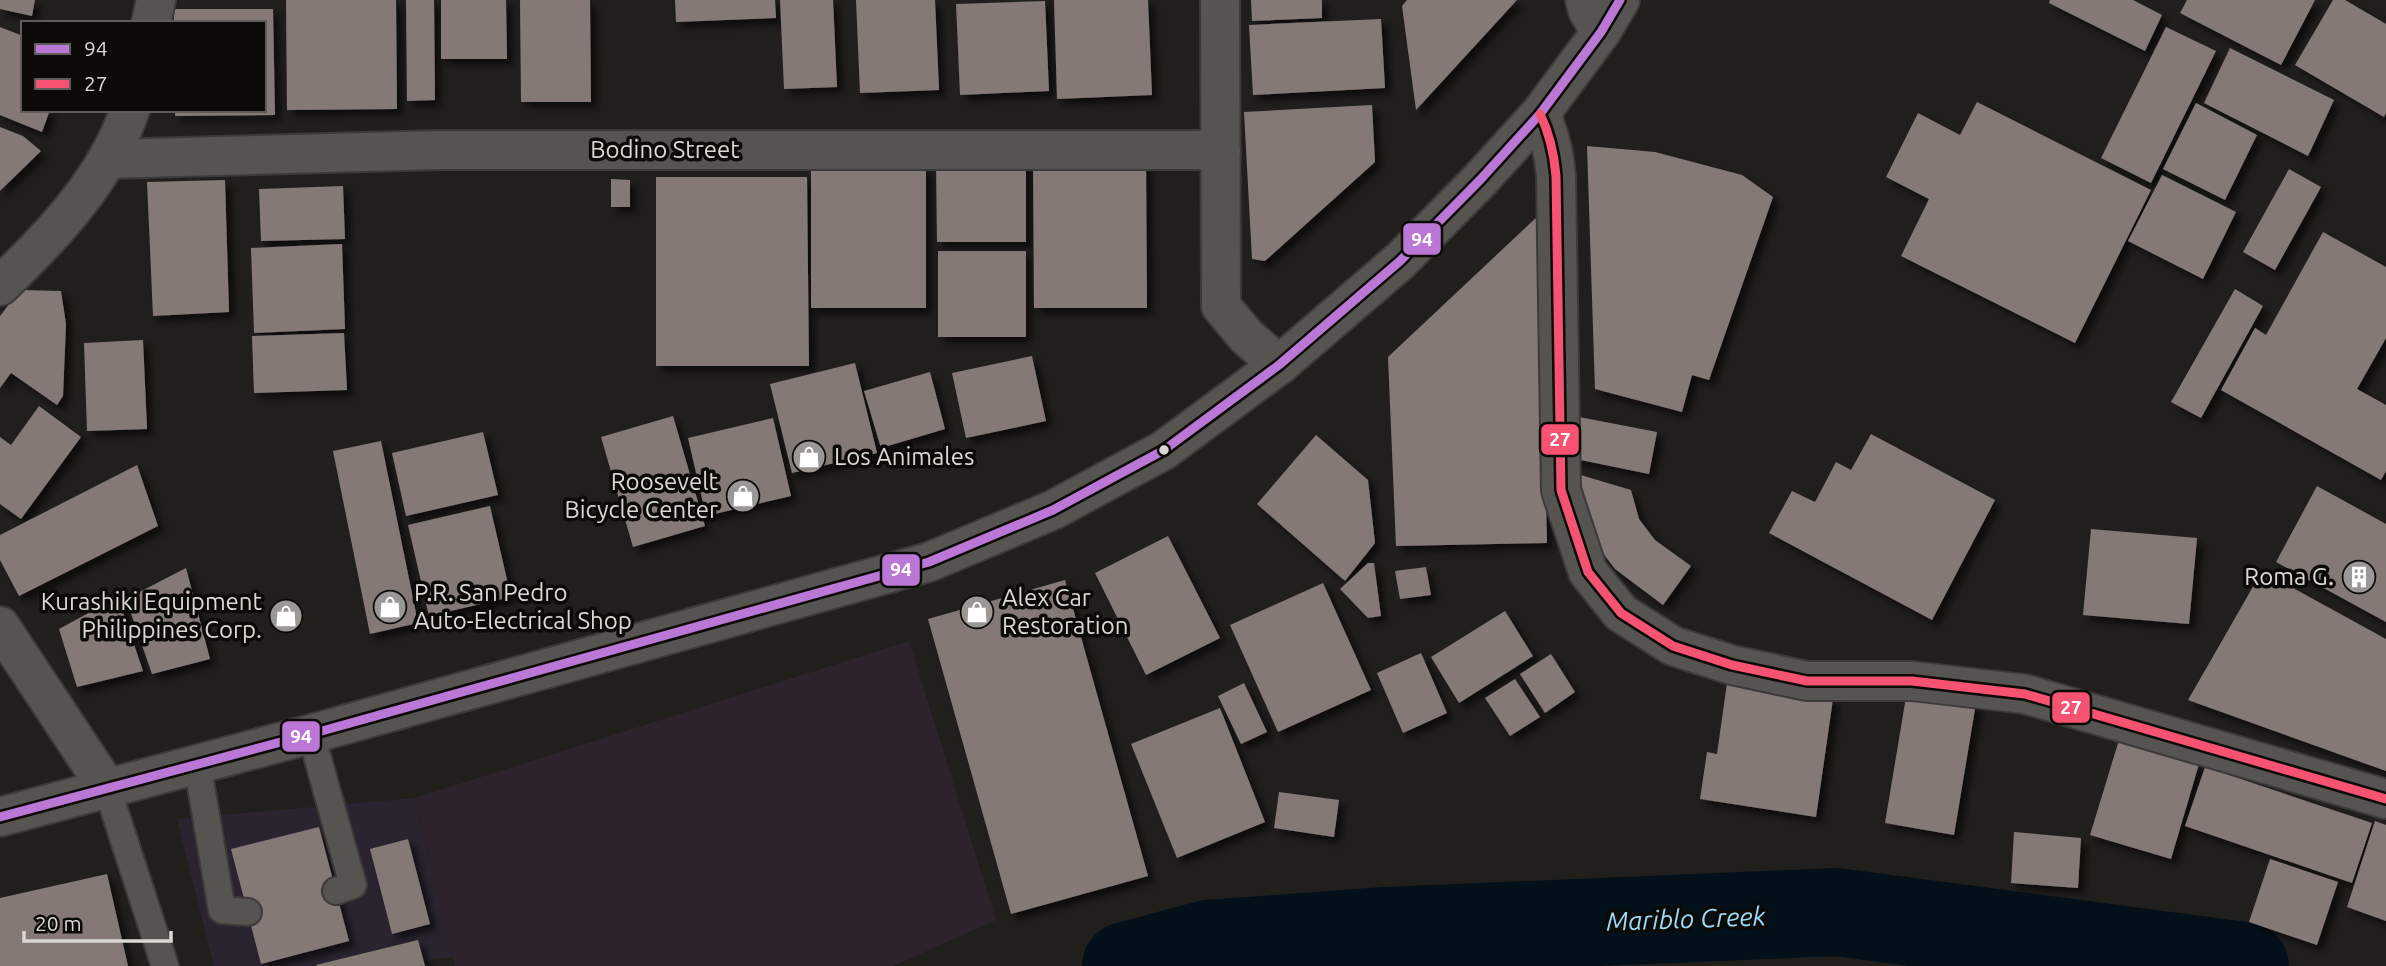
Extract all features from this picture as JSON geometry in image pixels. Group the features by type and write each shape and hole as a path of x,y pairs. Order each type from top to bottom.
{"street":[{"path":"151,21 156,0"},
{"path":"1220,0 1221,306 1246,336 1279,365"},
{"path":"0,817 311,734 929,562 1053,510 1164,450 1279,365 1401,261 1540,114 1593,16 1620,0"},
{"path":"0,286 79,203 108,159 129,112"},
{"path":"1540,114 1549,132 1556,176 1561,490 1588,572 1621,613 1673,646 1732,665 1807,681 1912,681 2025,694 2386,799"},
{"name":"Bodino Street","path":"108,159 439,150 1221,150"},
{"path":"0,626 107,788"}],"lane":[{"path":"311,734 353,885 336,891"},
{"path":"197,764 222,910 248,912"},
{"path":"107,788 165,966"}],"shaded area":[{"path":"909,641 996,920 893,966 455,966 415,798"},
{"path":"415,798 453,957 365,966 214,966 177,819"}],"building":[{"path":"0,0 35,0 32,16 0,9"},
{"path":"286,0 396,0 397,109 287,110"},
{"path":"406,0 434,0 435,100 407,101"},
{"path":"441,0 506,0 507,59 441,59"},
{"path":"520,0 590,0 591,102 521,102"},
{"path":"675,0 775,0 776,18 676,22"},
{"path":"780,0 833,0 837,87 784,89"},
{"path":"856,0 935,0 939,90 860,93"},
{"path":"1054,0 1148,0 1152,95 1057,99"},
{"path":"1251,0 1322,0 1322,18 1252,21"},
{"path":"1407,0 1517,0 1416,110 1402,6"},
{"path":"2050,0 2133,0 2162,15 2145,51 2049,3"},
{"path":"2187,0 2315,0 2281,65 2180,13"},
{"path":"2333,0 2345,0 2386,24 2384,117 2295,65"},
{"path":"1045,1 1049,91 960,95 956,4"},
{"path":"174,9 273,9 275,115 175,116 175,112 266,112 266,21 174,21"},
{"path":"1381,19 1385,88 1253,95 1249,25"},
{"path":"0,27 21,35 21,112 49,112 42,132 0,115"},
{"path":"2166,27 2216,51 2151,183 2101,158"},
{"path":"2230,48 2334,100 2308,156 2204,103"},
{"path":"1977,102 2151,190 2075,343 1901,256 1929,199 1886,177 1918,113 1960,135"},
{"path":"2196,103 2257,135 2225,200 2163,169"},
{"path":"1372,105 1375,162 1265,261 1252,259 1244,112"},
{"path":"0,127 23,136 41,151 0,191"},
{"path":"1587,146 1655,152 1742,175 1773,197 1709,380 1692,375 1682,412 1595,389"},
{"path":"1033,160 1146,160 1147,308 1034,308"},
{"path":"936,161 1026,161 1026,242 937,242"},
{"path":"811,168 926,168 926,308 811,308"},
{"path":"2289,169 2321,187 2275,270 2243,252"},
{"path":"2162,175 2236,212 2203,279 2128,241"},
{"path":"656,177 807,177 809,366 656,366"},
{"path":"611,179 630,180 630,207 611,207"},
{"path":"225,180 229,312 153,316 147,182"},
{"path":"343,186 345,239 261,241 259,189"},
{"path":"1539,215 1547,543 1396,546 1388,357"},
{"path":"2323,232 2386,267 2386,338 2357,389 2386,405 2386,471 2381,480 2221,390 2255,328 2266,335"},
{"path":"342,244 345,329 254,333 251,248"},
{"path":"938,251 1026,251 1026,337 938,337"},
{"path":"2235,289 2263,306 2201,418 2171,402"},
{"path":"20,290 61,291 66,324 63,396 57,405 11,373 0,388 0,316"},
{"path":"344,333 347,390 254,393 252,336"},
{"path":"143,340 147,429 87,431 84,343"},
{"path":"1032,356 1046,421 966,438 952,373"},
{"path":"855,363 877,453 792,473 770,384"},
{"path":"930,372 945,429 881,448 864,391"},
{"path":"39,406 81,437 21,519 0,504 0,437 11,445"},
{"path":"673,416 705,526 633,547 601,437"},
{"path":"1574,416 1657,432 1649,474 1566,457"},
{"path":"773,418 791,496 706,516 688,438"},
{"path":"483,432 498,495 406,516 392,453"},
{"path":"1871,434 1995,500 1932,620 1769,533 1792,491 1815,502 1836,462 1851,470"},
{"path":"1316,435 1368,480 1375,543 1345,581 1257,504"},
{"path":"381,441 418,623 370,634 333,451"},
{"path":"137,465 158,526 19,596 0,560 0,535"},
{"path":"1574,473 1631,490 1639,519 1655,540 1691,566 1663,605 1615,569 1599,548"},
{"path":"2317,486 2386,524 2386,622 2276,562"},
{"path":"490,506 511,597 429,616 408,525"},
{"path":"2091,529 2197,538 2189,624 2083,615"},
{"path":"1168,536 1220,638 1146,675 1095,573"},
{"path":"1368,563 1374,563 1381,616 1368,618 1340,589"},
{"path":"1426,567 1431,595 1400,599 1395,571"},
{"path":"186,568 210,659 152,674 126,599"},
{"path":"2262,571 2386,639 2386,771 2188,700"},
{"path":"1065,580 1148,876 1011,914 928,619"},
{"path":"1323,583 1371,690 1278,732 1230,625"},
{"path":"118,597 143,671 77,687 59,629"},
{"path":"1505,611 1533,656 1459,703 1431,657"},
{"path":"1421,653 1447,713 1403,733 1377,673"},
{"path":"1551,654 1575,692 1545,713 1520,674"},
{"path":"1515,679 1540,717 1510,736 1485,698"},
{"path":"1244,683 1267,732 1241,744 1218,696"},
{"path":"1727,683 1833,699 1816,817 1700,799 1707,752 1717,754"},
{"path":"1907,691 1976,703 1954,835 1885,823"},
{"path":"1220,708 1265,822 1177,858 1131,744"},
{"path":"2119,740 2199,764 2171,859 2090,835"},
{"path":"2205,767 2372,823 2352,883 2185,826"},
{"path":"1279,792 1339,800 1334,837 1274,828"},
{"path":"2375,821 2386,825 2386,921 2347,907"},
{"path":"319,827 349,941 261,964 231,849"},
{"path":"2014,832 2081,838 2078,888 2011,883"},
{"path":"408,839 430,924 392,934 370,849"},
{"path":"2270,859 2338,882 2317,945 2249,922"},
{"path":"107,874 128,966 0,966 0,898"},
{"path":"418,940 425,966 316,965"}],"waterway":[{"name":"Mariblo Creek","path":"1126,966 1208,944 1386,931 1837,912 2245,966"}],"transit line":[{"name":"94","path":"0,817 311,734 929,562 1053,510 1164,450 1279,365 1400,261 1540,114 1601,32 1620,0"},
{"name":"27","path":"1540,114 1551,144 1556,176 1561,490 1588,572 1621,613 1673,646 1732,665 1807,681 1912,681 2025,694 2386,799"}],"place":[{"name":"Los Animales","path":"809,457"},
{"name":"Roosevelt Bicycle Center","path":"743,496"},
{"name":"Roma G.","path":"2359,577"},
{"name":"P.R. San Pedro Auto-Electrical Shop","path":"390,607"},
{"name":"Alex Car Restoration","path":"977,612"},
{"name":"Kurashiki Equipment Philippines Corp.","path":"286,616"}]}
